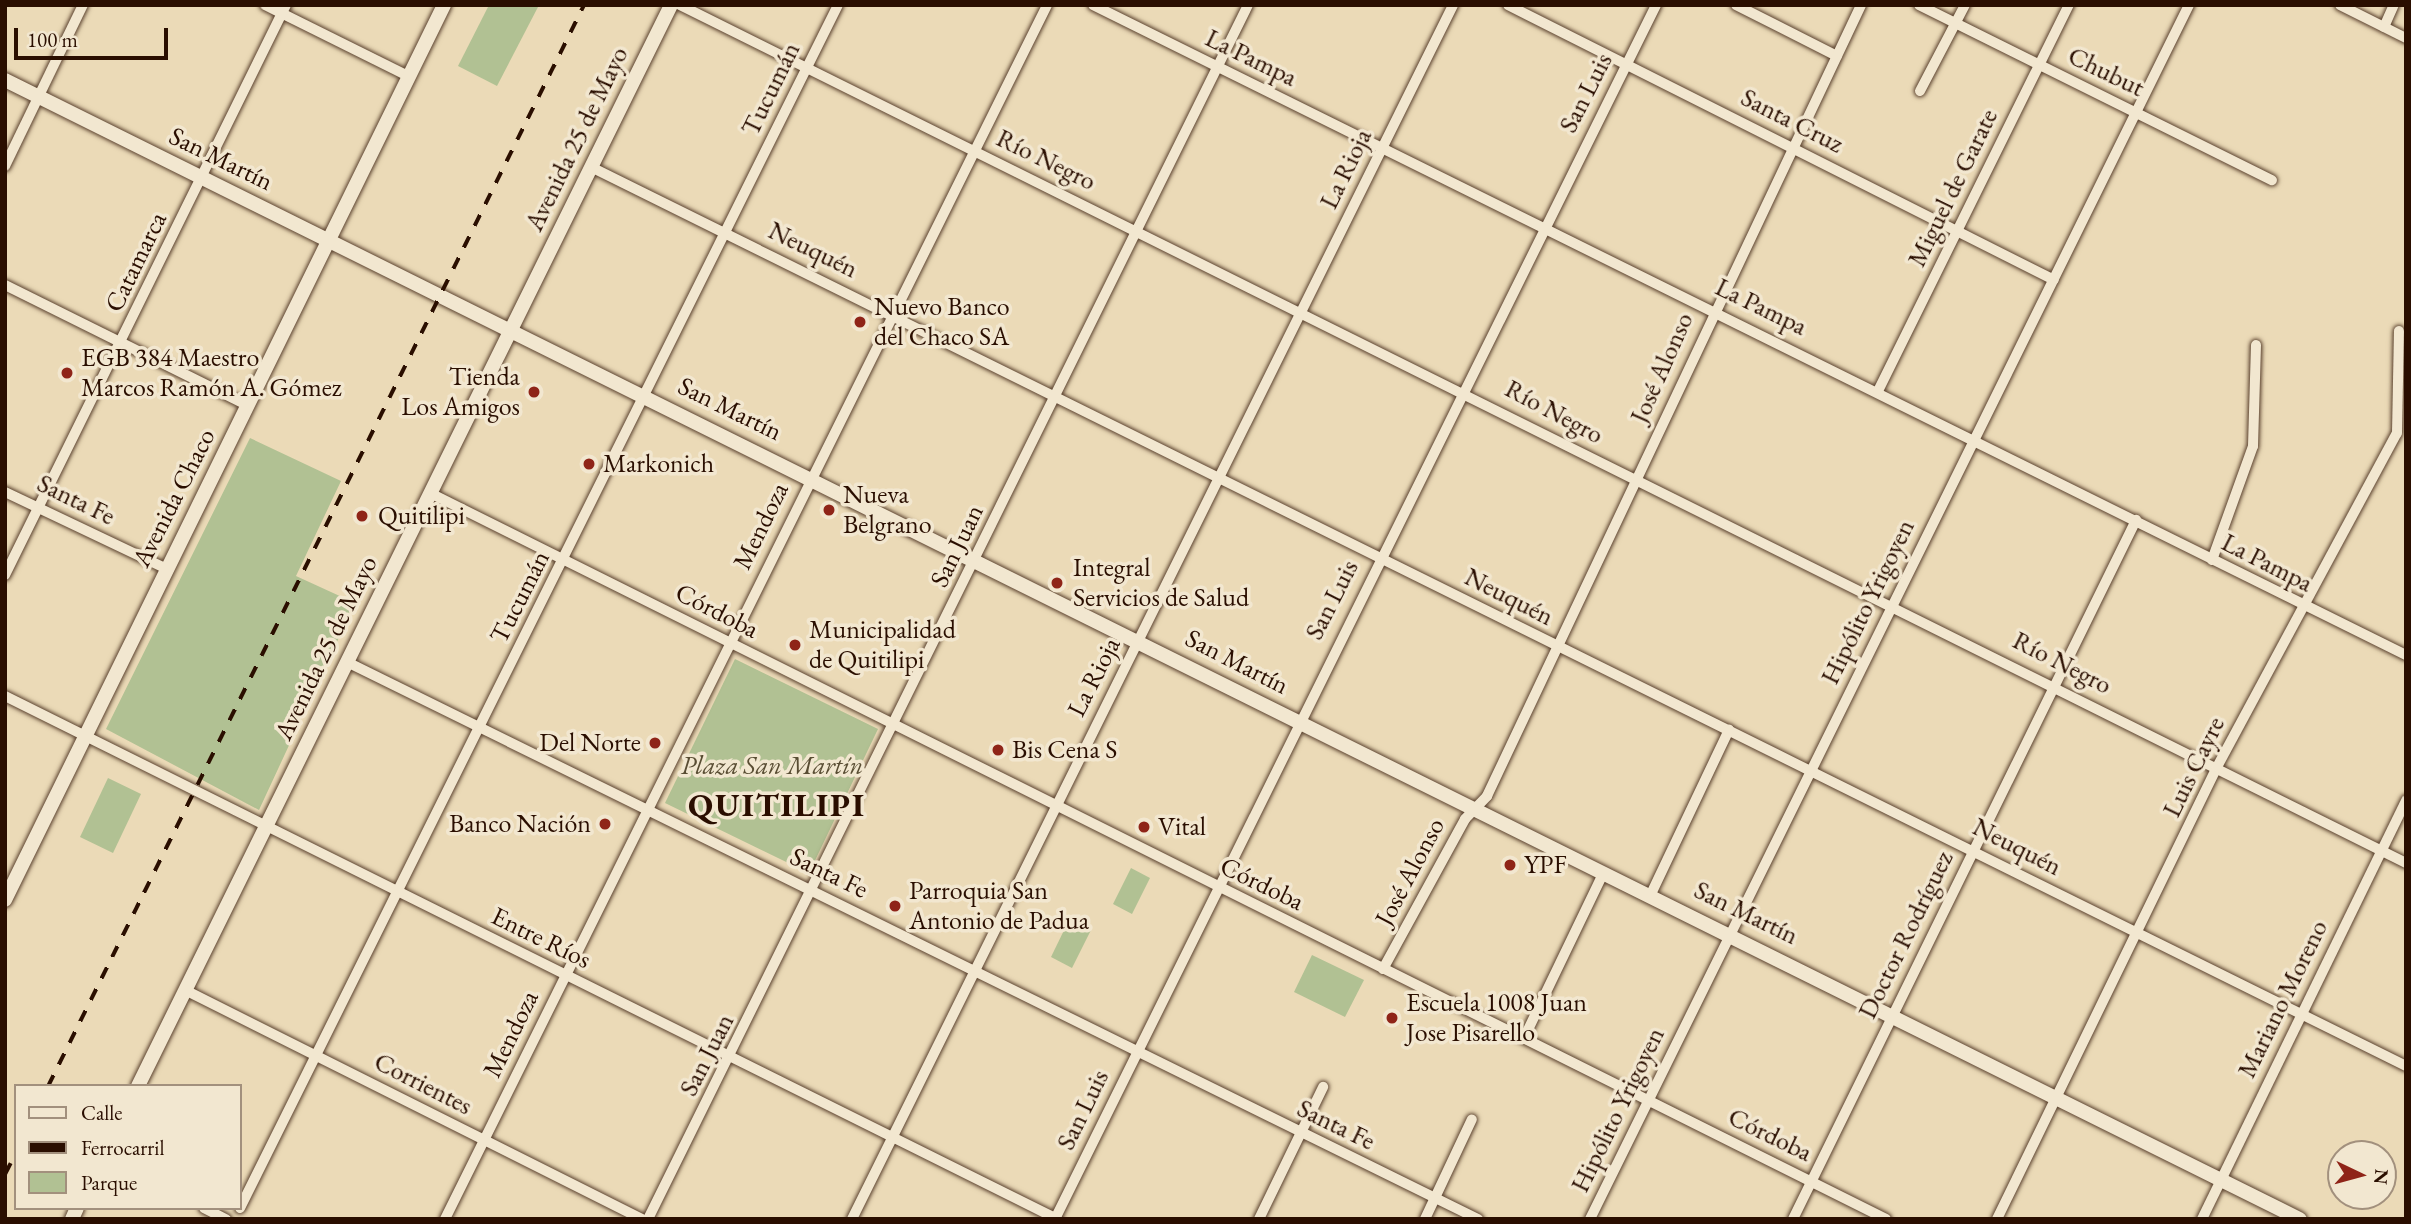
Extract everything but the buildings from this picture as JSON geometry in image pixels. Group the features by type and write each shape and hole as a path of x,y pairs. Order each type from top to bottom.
{"street":[{"path":"5,166 83,5"},
{"path":"265,5 284,10 410,77"},
{"name":"Avenida Chaco","path":"5,900 165,568 444,5"},
{"name":"Avenida 25 de Mayo","path":"139,1084 671,5"},
{"name":"Río Negro","path":"680,5 1463,390 1637,481 2055,684 2406,863"},
{"name":"Tucumán","path":"242,1204 838,5"},
{"name":"Mendoza","path":"445,1219 810,476 1047,5"},
{"name":"La Pampa","path":"1093,5 1878,391 2301,606 2406,655"},
{"name":"San Juan","path":"648,1219 732,1058 1248,5"},
{"name":"La Rioja","path":"852,1219 1055,804 1453,5"},
{"name":"Santa Cruz","path":"1508,5 1627,62 2054,280"},
{"name":"San Luis","path":"1056,1219 1219,888 1297,720 1656,5"},
{"path":"1736,5 1837,56"},
{"name":"José Alonso","path":"1383,969 1475,809 1487,796 1637,481 1713,309 1861,5"},
{"name":"Chubut","path":"1919,5 2272,180"},
{"path":"1920,91 1965,5"},
{"name":"Miguel de Garate","path":"1878,391 2069,5"},
{"name":"Hipólito Yrigoyen","path":"1590,1219 2189,5"},
{"path":"2340,5 2406,38"},
{"path":"2384,27 2394,5"},
{"name":"Catamarca","path":"5,575 284,10"},
{"name":"San Martín","path":"5,79 810,476 975,561 1475,809 1894,1013 2300,1219"},
{"name":"Neuquén","path":"591,167 1057,396 1559,648 1973,849 2406,1066"},
{"path":"5,285 247,405"},
{"name":"Luis Cayre","path":"1997,1219 2217,767 2301,606 2397,433 2399,331"},
{"path":"2212,560 2253,446 2256,345"},
{"name":"Santa Fe","path":"5,492 165,568"},
{"name":"Córdoba","path":"430,493 1886,1219"},
{"name":"Doctor Rodríguez","path":"1793,1219 2136,520"},
{"name":"Santa Fe","path":"347,662 813,890 1300,1134 1478,1219"},
{"name":"Entre Ríos","path":"5,696 1056,1219"},
{"path":"1651,894 1729,730"},
{"name":"Mariano Moreno","path":"2202,1219 2300,1012 2383,851 2406,800"},
{"path":"1524,1038 1604,872"},
{"name":"Corrientes","path":"184,990 642,1219"},
{"path":"1259,1219 1323,1087"},
{"path":"1425,1219 1472,1119"},
{"path":"208,1210 226,1219"}],"green space":[{"path":"489,5 538,7 497,86 458,66"},
{"path":"250,438 341,481 296,576 355,603 259,810 106,729"},
{"name":"Plaza San Martín","path":"735,659 878,729 809,873 665,803"},
{"path":"108,778 141,794 113,853 80,837"},
{"path":"1131,868 1150,878 1132,914 1113,904"},
{"path":"1069,920 1091,930 1072,968 1051,957"},
{"path":"1312,955 1364,980 1345,1017 1294,992"}],"railway":[{"path":"49,1084 584,5"},
{"path":"5,1174 14,1156"}],"place":[{"name":"Nuevo Banco del Chaco SA","path":"860,322"},
{"name":"EGB 384 Maestro Marcos Ramón A. Gómez","path":"67,373"},
{"name":"Tienda Los Amigos","path":"534,392"},
{"name":"Markonich","path":"589,464"},
{"name":"Nueva Belgrano","path":"829,510"},
{"name":"Quitilipi","path":"362,516"},
{"name":"Integral Servicios de Salud","path":"1057,583"},
{"name":"Municipalidad de Quitilipi","path":"795,645"},
{"name":"Del Norte","path":"655,743"},
{"name":"Bis Cena S","path":"998,750"},
{"name":"Banco Nación","path":"605,824"},
{"name":"Vital","path":"1144,827"},
{"name":"YPF","path":"1510,865"},
{"name":"Parroquia San Antonio de Padua","path":"895,906"},
{"name":"Escuela 1008 Juan Jose Pisarello","path":"1392,1018"}],"district":[{"name":"QUITILIPI","path":"777,805"}]}
